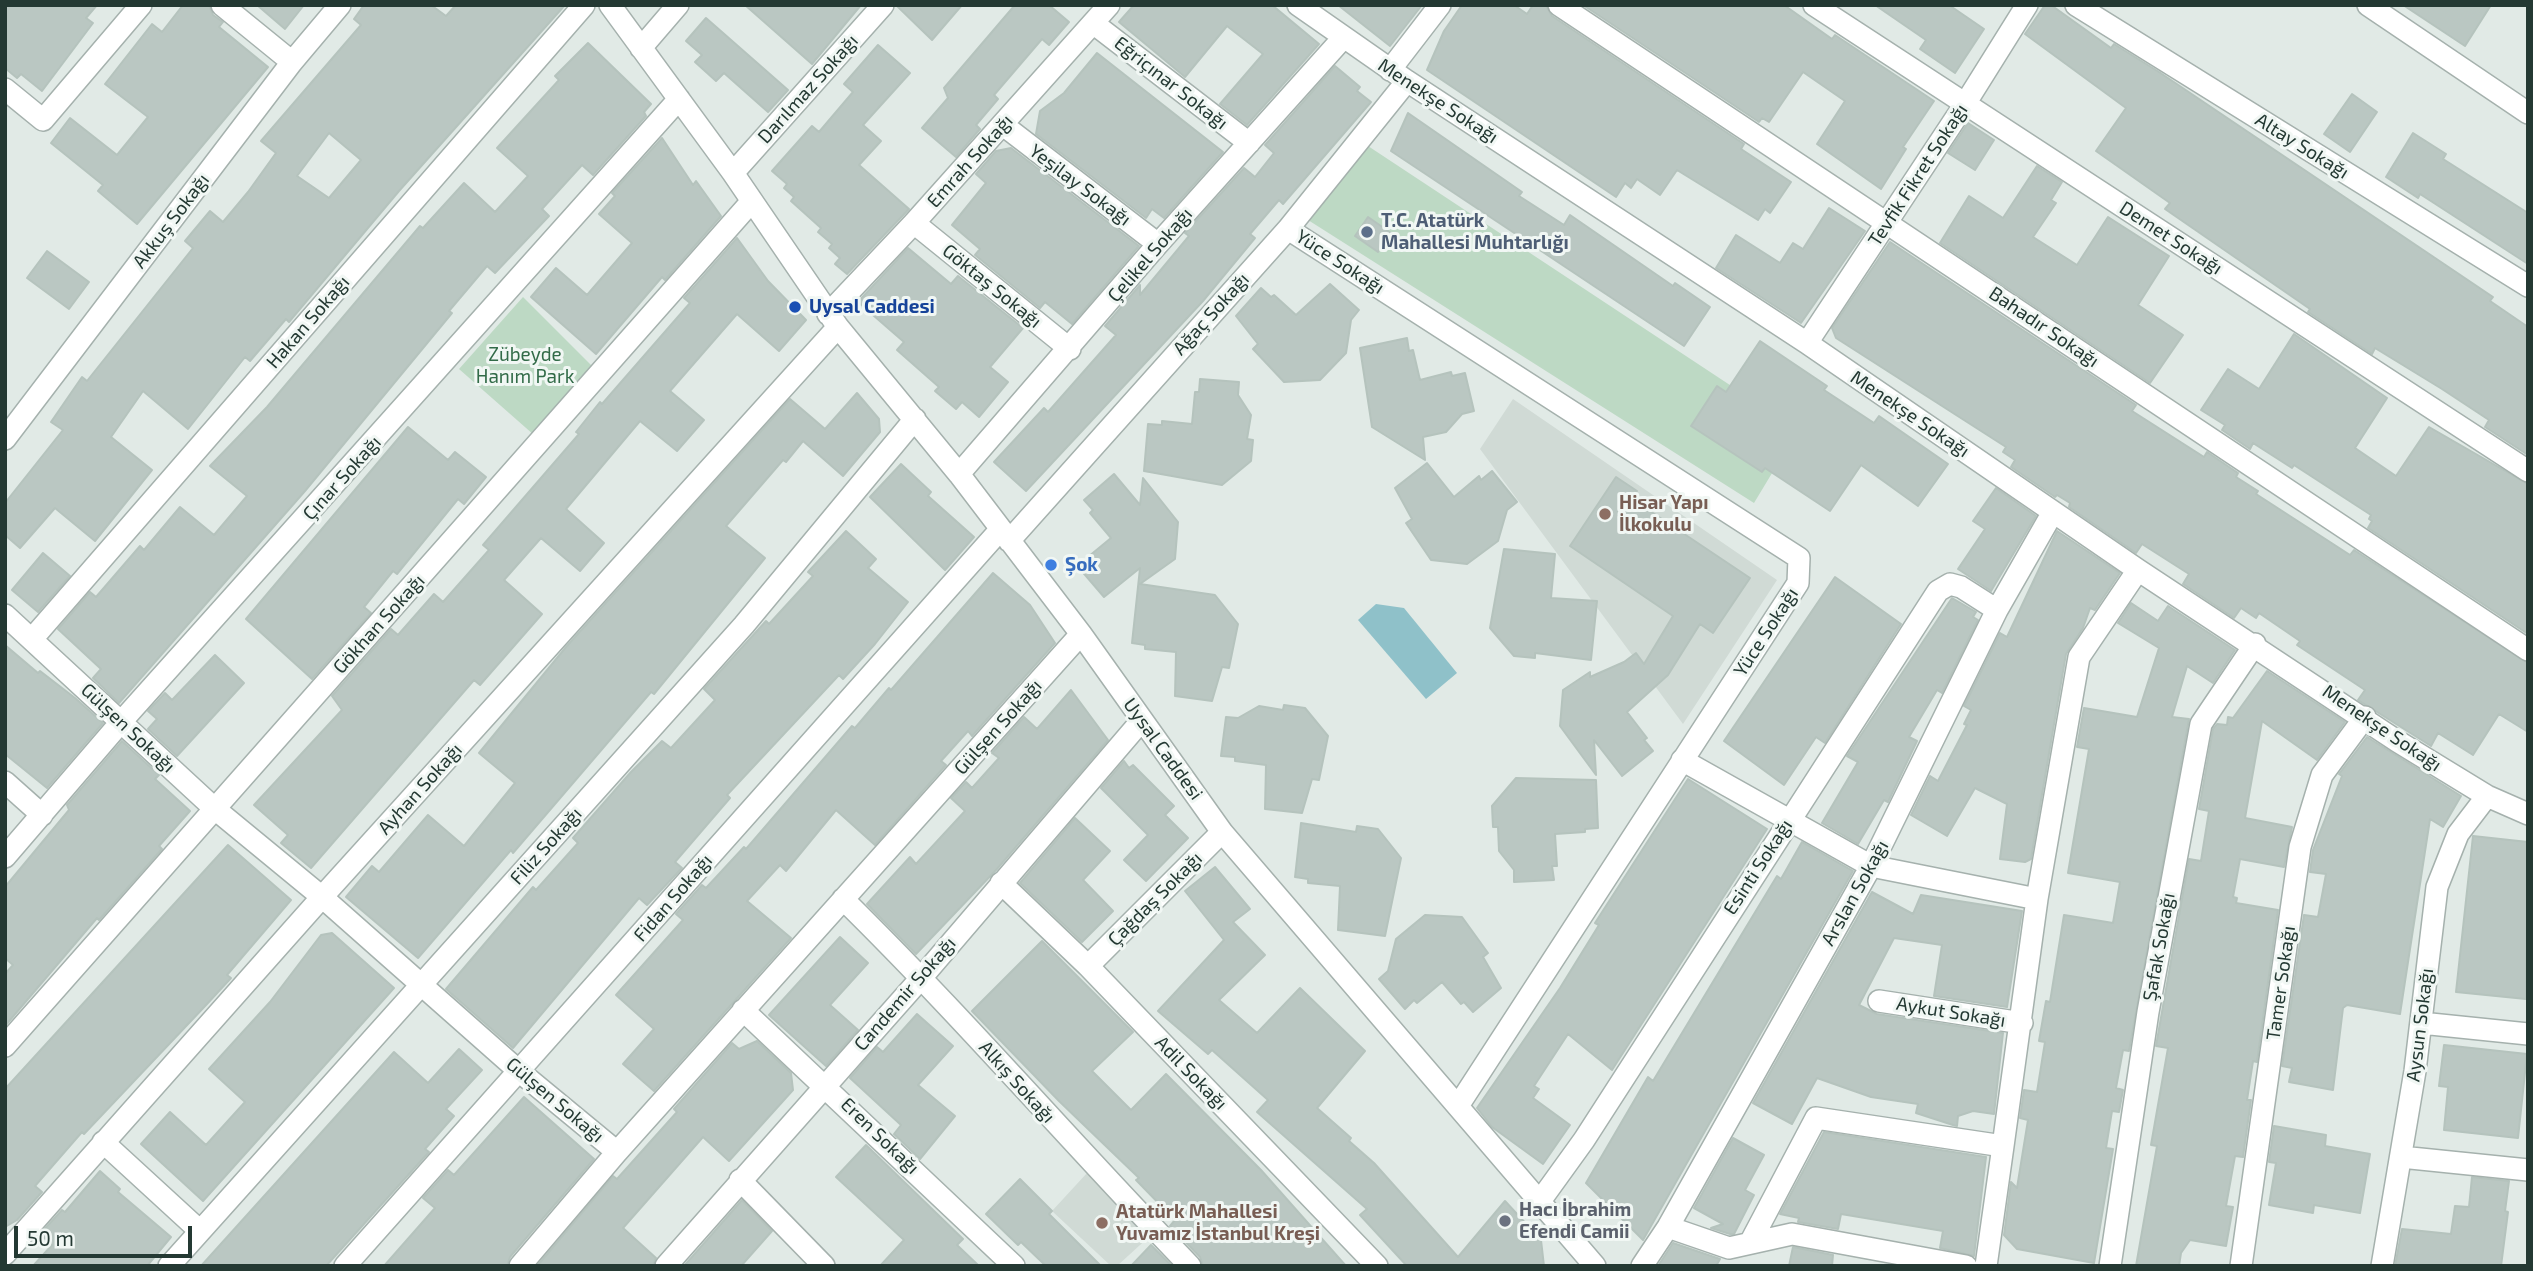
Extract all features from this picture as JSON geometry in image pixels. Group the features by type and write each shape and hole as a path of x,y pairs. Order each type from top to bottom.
{"street":[{"path":"5,89 43,120 141,5"},
{"path":"222,5 292,62"},
{"name":"Akkuş Sokağı","path":"5,439 292,62 340,5"},
{"name":"Hakan Sokağı","path":"32,639 584,5"},
{"name":"Uysal Caddesi","path":"610,5 733,173 833,321 959,474 1081,634 1222,832 1595,1266"},
{"path":"641,48 678,5"},
{"name":"Darılmaz Sokağı","path":"733,173 883,5"},
{"name":"Emrah Sokağı","path":"833,321 914,223 1109,5"},
{"name":"Menekşe Sokağı","path":"1298,5 1398,76 1807,343 2138,570 2487,796 2528,814"},
{"name":"Ağaç Sokağı","path":"1005,536 1288,229 1398,76 1440,5"},
{"name":"Bahadır Sokağı","path":"1559,5 1888,221 2528,650"},
{"name":"Demet Sokağı","path":"1814,5 2528,471"},
{"name":"Tevfik Fikret Sokağı","path":"1807,343 1965,104 2026,5"},
{"name":"Altay Sokağı","path":"2076,5 2528,286"},
{"path":"2368,5 2528,113"},
{"name":"Eğriçınar Sokağı","path":"1093,23 1249,143"},
{"name":"Çelikel Sokağı","path":"959,474 1158,244 1343,38"},
{"name":"Çınar Sokağı","path":"5,857 121,722 679,99"},
{"name":"Yeşilay Sokağı","path":"1003,125 1158,244"},
{"name":"Gökhan Sokağı","path":"5,1046 752,201"},
{"name":"Göktaş Sokağı","path":"914,223 1070,348"},
{"name":"Yüce Sokağı","path":"1288,229 1799,558 1798,583 1458,1106"},
{"name":"Ayhan Sokağı","path":"5,1254 833,321"},
{"name":"Filiz Sokağı","path":"169,1266 744,625 915,419"},
{"name":"Arslan Sokağı","path":"1642,1266 1668,1227 1871,866 1997,610 2053,512"},
{"name":"Fidan Sokağı","path":"345,1266 1005,536"},
{"path":"1986,1266 2022,1023 2037,899 2079,657 2138,570"},
{"name":"Esinti Sokağı","path":"1540,1201 1584,1140 1938,591 1950,584 1961,587 1997,610"},
{"name":"Gülşen Sokağı","path":"5,615 215,809 322,897 520,1072 617,1152 1081,634"},
{"name":"Şafak Sokağı","path":"2110,1266 2148,1012 2198,736 2201,724 2255,644"},
{"name":"Tamer Sokağı","path":"2241,1266 2300,847 2322,775 2365,717"},
{"name":"Candemir Sokağı","path":"666,1266 922,977 1142,720"},
{"path":"1682,760 1871,866 2037,899"},
{"path":"5,782 42,815"},
{"name":"Aysun Sokağı","path":"2382,1266 2421,1023 2437,887 2458,834 2487,796"},
{"name":"Çağdaş Sokağı","path":"1088,966 1222,832"},
{"name":"Adil Sokağı","path":"1001,883 1088,966 1377,1266"},
{"name":"Alkış Sokağı","path":"843,899 922,977 1100,1173 1190,1266"},
{"name":"Aykut Sokağı","path":"1880,1001 2022,1023"},
{"name":"Eren Sokağı","path":"743,1010 826,1085 1014,1266"},
{"path":"2421,1023 2528,1034"},
{"path":"1750,1243 1816,1118 2003,1146"},
{"path":"103,1142 200,1231"},
{"path":"520,1266 617,1152"},
{"path":"2401,1157 2528,1170"},
{"path":"740,1180 824,1266"},
{"path":"1668,1227 1729,1248 1793,1234 1966,1266"}],"shaded area":[{"name":"Hisar Yapı İlkokulu","path":"1513,399 1777,580 1683,724 1480,449"},
{"name":"Atatürk Mahallesi Yuvamız İstanbul Kreşi","path":"1087,1173 1151,1235 1117,1266 1111,1266 1052,1211"}],"green space":[{"path":"1368,146 1798,430 1754,503 1308,220"},
{"name":"Zübeyde Hanım Park","path":"523,297 592,366 534,435 459,369"}],"water":[{"path":"1376,604 1404,608 1457,673 1426,699 1358,620"}],"building":[{"path":"5,5 97,5 86,18 93,23 42,91 21,74 17,78 5,68"},
{"path":"183,5 209,5 213,15 223,22 219,27 268,67 137,224 98,191 103,185 51,143 70,118 117,155 148,117 105,84 152,24 162,32"},
{"path":"257,5 304,5 285,29"},
{"path":"364,5 431,5 446,16 456,5 565,5 399,191 289,322 286,319 250,361 245,357 188,429 143,391 111,437 152,470 95,541 55,508 20,548 5,535 5,503 63,430 51,422 82,377 87,381 193,248 185,241 210,211 223,222 248,192 276,153 261,141 361,25 354,19","holes":["329,133 361,160 329,198 297,176"]},
{"path":"745,5 861,5 812,64"},
{"path":"896,5 962,5 932,40"},
{"path":"1015,5 1049,5 1069,22 1049,45 1042,39 994,95 998,99 976,125 980,129 956,157 922,128 948,98 944,88"},
{"path":"1134,5 1272,5 1319,44 1247,125 1220,104 1263,54 1227,26 1185,77 1119,22"},
{"path":"1338,5 1422,5 1390,46"},
{"path":"1462,5 1514,5 1527,14 1533,5 1546,5 1552,16 1744,144 1741,149 1791,182 1770,213 1765,209 1758,220 1677,170 1660,195 1637,179 1631,188 1625,183 1616,197 1427,70 1444,31"},
{"path":"1583,5 1784,5 1832,39 1835,35 1934,101 1903,147 1906,149 1881,189 1817,144 1845,101 1803,72 1769,122 1762,118 1759,122"},
{"path":"1875,5 1949,5 1984,29 1955,73 1920,49 1926,40"},
{"path":"2045,5 2051,5 2111,48 2114,44 2159,72 2493,297 2490,301 2528,327 2528,455 2485,427 2489,420 2442,389 2375,348 2372,354 2308,312 2310,309 2165,209 2170,203 2096,151 2126,108 2025,34"},
{"path":"2403,5 2491,5 2465,46"},
{"path":"706,18 788,90 768,112 724,73 716,81 695,62 702,55 686,41"},
{"path":"588,43 651,104 644,112 646,116 593,175 582,165 542,209 549,216 495,273 487,266 449,311 452,313 305,491 119,703 93,678 101,669 58,629 90,592 96,597 140,546 144,550 180,507 214,535 247,496 210,466 267,407 420,226 423,228 464,183 495,212 528,176 497,148 559,80 555,76"},
{"path":"878,45 910,73 863,125 881,141 859,165 909,209 847,274 835,264 840,258 829,248 832,244 818,232 821,228 791,201 794,197 784,188 787,184 772,171 812,126 819,132 853,92 844,84"},
{"path":"1097,53 1223,152 1164,218 1152,209 1146,218 1036,134 1040,111 1064,93"},
{"path":"1335,66 1360,87 1357,91 1371,102 1283,204 1279,200 1250,234 1255,238 1203,301 1026,491 994,462 1044,408 1048,412 1116,335 1105,326 1140,285 1140,295 1189,236 1185,233 1244,168 1255,177 1274,153 1265,145"},
{"path":"2352,94 2377,112 2350,152 2324,134"},
{"path":"1408,113 1522,192 1519,196 1564,225 1570,215 1673,286 1675,283 1710,307 1684,346 1391,151"},
{"path":"1968,123 1994,140 1975,170 1948,153"},
{"path":"2413,133 2446,154 2443,159 2528,213 2528,264 2420,194 2418,198 2386,177"},
{"path":"662,138 693,185 696,181 721,216 665,280 662,277 596,354 531,297 556,268 587,295 632,243 599,214 615,196 612,193"},
{"path":"1011,148 1139,246 1072,324 1045,302 1040,308 975,255 980,249 952,225 986,183 976,174 996,151"},
{"path":"2037,166 2062,182 2051,200 2056,203 2033,237 2077,265 2108,217 2169,256 2138,305 2183,335 2150,383 1940,243 1969,196 2003,218"},
{"path":"1829,208 1865,231 1801,323 1716,268 1736,235 1780,263 1793,243 1803,249"},
{"path":"1368,217 1391,233 1378,252 1355,236"},
{"path":"737,238 768,281 806,320 779,351 737,314 670,391 704,420 677,451 640,421 566,509 604,543 580,571 541,538 504,580 542,614 480,685 474,680 311,868 281,843 288,835 254,805 342,710 332,696 391,629 398,635 434,594 443,602 489,550 483,545 579,434 576,432 600,402 602,404 690,303 684,298"},
{"path":"1890,242 2136,405 2132,411 2204,457 2207,452 2238,473 2236,477 2258,491 2256,494 2350,555 2354,550 2528,663 2528,732 2499,714 2473,755 2438,733 2431,746 2358,700 2365,690 2297,645 2300,641 2259,613 2256,618 2241,608 2234,618 2183,584 2189,574 2142,544 2136,553 2069,507 2070,503 2057,495 2055,497 2011,467 2015,460 2003,452 2006,447 1836,338 1832,328"},
{"path":"908,248 951,284 958,276 1023,328 990,367 1008,382 979,417 962,402 956,409 935,391 939,387 897,350 904,342 858,302"},
{"path":"47,251 89,282 69,309 27,278"},
{"path":"1330,284 1359,310 1351,320 1346,353 1320,380 1284,382 1253,349 1258,344 1236,316 1261,288 1271,297 1274,295 1296,315"},
{"path":"2294,334 2387,398 2355,448 2396,476 2429,427 2528,484 2528,634 2368,528 2372,521 2369,519 2371,515 2294,465 2292,468 2253,443 2250,449 2222,430 2225,425 2201,410 2228,369 2259,389"},
{"path":"1407,338 1409,351 1413,350 1420,380 1451,372 1452,376 1465,373 1474,411 1462,414 1446,432 1423,437 1425,460 1372,427 1360,348"},
{"path":"1760,341 1827,386 1824,390 1874,423 1879,416 1948,464 1918,506 1861,465 1830,511 1765,468 1762,472 1691,426 1717,386 1726,392"},
{"path":"1200,379 1239,382 1238,395 1251,415 1247,439 1253,440 1251,461 1222,485 1144,471 1148,424 1162,425 1162,421 1192,424 1195,392 1199,392"},
{"path":"857,393 879,419 880,432 843,476 803,441 786,462 783,460 726,526 765,558 654,694 651,692 513,853 511,850 418,958 346,897 372,866 379,872 428,815 464,846 515,783 479,753 566,647 790,399 825,429"},
{"path":"408,427 448,460 455,452 486,477 464,504 458,499 397,574 393,571 364,607 371,613 312,679 246,619"},
{"path":"1427,463 1454,497 1479,476 1481,480 1492,471 1517,502 1507,510 1498,541 1467,564 1431,560 1406,523 1412,519 1395,488"},
{"path":"901,464 931,492 928,496 974,537 945,570 870,497"},
{"path":"1114,474 1140,505 1143,478 1178,522 1175,559 1140,584 1215,595 1238,624 1229,668 1222,667 1212,701 1175,696 1176,652 1145,649 1145,645 1132,643 1140,568 1104,597 1080,569 1090,560 1088,557 1111,538 1090,513 1093,510 1084,500"},
{"path":"1616,477 1637,491 1632,499 1750,578 1713,633 1700,624 1668,675 1627,712 1647,738 1644,740 1653,751 1622,776 1594,740 1596,775 1560,726 1563,690 1590,672 1590,677 1624,662 1636,653 1644,664 1673,616 1570,546"},
{"path":"1996,488 2036,516 1991,591 1958,569 1985,529 1973,521"},
{"path":"846,531 876,559 868,568 908,602 843,679 839,675 727,795 730,798 675,862 682,868 647,905 639,898 513,1048 446,989 533,887 536,890 578,843 573,838 631,772 662,741 671,748 715,700 704,689 766,621 769,624 813,576 808,572"},
{"path":"2057,531 2120,573 2095,610 2090,608 2083,628 2066,654 2031,859 2025,862 2000,859 2007,804 1975,788 1947,836 1911,815 1930,776 1938,781 1967,725 1964,724 1971,710 1964,706 2000,633 2007,637"},
{"path":"1504,549 1555,554 1551,598 1597,601 1591,660 1535,653 1535,658 1514,656 1490,628"},
{"path":"43,553 70,576 38,612 12,590"},
{"path":"993,573 1030,605 1055,643 972,736 968,731 941,761 946,765 875,845 836,810 786,871 780,865 747,901 791,938 654,1091 623,1064 654,1029 616,995 683,920 676,914 702,885 706,888 744,847 746,849 852,726 855,728 889,688 891,690"},
{"path":"1835,577 1901,624 1825,743 1816,737 1784,785 1724,741"},
{"path":"1952,598 1976,612 1973,617 1978,620 1942,693 1937,690 1909,737 1917,741 1888,802 1884,800 1858,844 1822,823 1858,762 1847,756"},
{"path":"2131,603 2158,621 2168,606 2235,650 2213,683 2187,666 2172,717 2189,719 2129,1051 2123,1050 2116,1088 2123,1090 2119,1112 2112,1111 2106,1148 2113,1149 2094,1263 2017,1249 2004,1235 2011,1182 2017,1188 2028,1120 2020,1118 2024,1090 2037,1092 2045,1042 2039,1041 2046,1001 2050,1002 2064,915 2113,923 2120,882 2068,873 2089,749 2077,747 2084,708 2137,717 2159,648 2118,623"},
{"path":"5,645 38,673 40,671 75,698 103,723 47,788 5,754"},
{"path":"215,655 244,683 177,756 148,729 157,719 148,711 165,693 172,700"},
{"path":"2267,671 2345,722 2317,760 2262,721 2245,818 2292,827 2284,867 2240,859 2233,897 2237,898 2236,903 2278,910 2257,1062 2253,1061 2247,1100 2251,1100 2243,1157 2235,1156 2226,1206 2233,1207 2226,1246 2190,1240 2181,1253 2179,1266 2136,1266 2157,1146 2151,1145 2168,1048 2156,1046 2189,859 2201,861 2209,811 2199,809 2213,729 2217,724 2227,725 2228,717 2233,718"},
{"path":"1071,690 1108,740 997,869 916,954 867,904 910,857 916,864 965,811 951,798 966,782 972,788 999,758 992,753 1024,717 1037,729"},
{"path":"1284,705 1305,708 1328,736 1319,780 1312,779 1302,813 1265,809 1266,765 1235,761 1235,757 1221,756 1226,717 1238,718 1259,706 1283,710"},
{"path":"2367,737 2461,796 2443,827 2430,819 2400,1014 2347,1005 2343,1008 2333,1090 2289,1082 2292,1068 2282,1066 2304,915 2318,917 2326,874 2310,872 2313,850 2342,776 2339,774"},
{"path":"122,741 159,775 155,779 190,811 159,846 162,849 99,920 97,918 5,1026 5,974 13,965 5,958 5,887 69,810 67,805"},
{"path":"1124,761 1129,768 1133,765 1174,806 1165,815 1188,838 1146,881 1124,860 1148,835 1101,788"},
{"path":"1516,778 1596,780 1598,828 1585,829 1585,832 1555,834 1557,866 1552,866 1554,880 1514,882 1514,870 1499,851 1498,827 1493,827 1492,806"},
{"path":"1688,779 1767,829 1612,1070 1568,1034 1534,1086 1539,1089 1533,1098 1570,1125 1543,1164 1492,1127 1477,1108 1560,988 1599,925 1595,923"},
{"path":"1075,818 1110,851 1083,880 1113,911 1082,942 1020,883"},
{"path":"1301,823 1356,832 1357,826 1378,829 1401,858 1385,936 1338,930 1340,886 1308,883 1308,879 1295,877"},
{"path":"2473,836 2528,842 2526,999 2456,992"},
{"path":"1802,842 1853,871 1643,1240 1586,1183 1648,1077 1653,1081 1777,876 1781,879"},
{"path":"228,845 291,900 227,975 231,978 84,1134 82,1132 35,1186 42,1192 17,1220 5,1227 5,1089"},
{"path":"1215,867 1250,909 1233,922 1265,955 1219,1000 1257,1033 1300,988 1365,1051 1317,1108 1351,1138 1349,1141 1374,1163 1458,1257 1505,1201 1541,1240 1544,1266 1407,1266 1360,1215 1367,1209 1257,1112 1268,1100 1212,1050 1208,1054 1158,1011 1224,940 1185,891"},
{"path":"1872,892 1913,914 1921,895 2022,911 2007,1007 1934,996 1942,945 1894,938 1859,1005 1877,1014 2003,1033 1994,1114 1973,1111 1958,1116 1957,1126 1916,1113 1918,1104 1871,1097 1817,1078 1792,1124 1753,1103"},
{"path":"1425,915 1462,917 1488,953 1483,957 1501,988 1473,1012 1464,1002 1461,1004 1442,982 1417,1003 1414,1000 1405,1009 1379,979 1388,971 1396,939"},
{"path":"332,933 394,988 203,1201 141,1144 170,1112 206,1145 245,1102 209,1069 270,1002 321,935"},
{"path":"840,937 868,963 830,1005 858,1030 826,1066 769,1015"},
{"path":"1042,941 1133,1032 1092,1071 1131,1110 1166,1074 1261,1170 1346,1266 1203,1266 1200,1257 1170,1226 1175,1220 1136,1180 1139,1178 1059,1101 972,1011"},
{"path":"917,1014 953,1046 918,1085 955,1116 920,1159 894,1134 901,1125 850,1078 877,1047 883,1052"},
{"path":"757,1041 791,1073 793,1090 729,1161 703,1137 623,1228 656,1258 653,1266 537,1266 613,1176 617,1179 677,1112 674,1109 732,1043 739,1049"},
{"path":"2444,1045 2527,1054 2518,1138 2444,1130 2448,1087 2439,1086"},
{"path":"459,1049 482,1070 446,1109 454,1116 425,1149 429,1152 326,1266 201,1266 394,1052 428,1083"},
{"path":"524,1097 594,1159 510,1257 507,1266 384,1266 435,1208 423,1198 448,1170 454,1175"},
{"path":"2274,1126 2326,1135 2325,1146 2370,1154 2360,1213 2314,1205 2313,1213 2269,1205 2276,1163 2269,1162"},
{"path":"1824,1132 1986,1157 1974,1256 1940,1248 1943,1231 1841,1214 1838,1229 1798,1222 1799,1218 1780,1214"},
{"path":"1733,1138 1764,1155 1745,1190 1754,1195 1734,1234 1730,1234 1711,1228 1723,1224 1694,1208"},
{"path":"866,1145 963,1239 957,1245 979,1266 880,1266 904,1240 836,1177"},
{"path":"100,1171 120,1189 118,1192 171,1237 147,1266 33,1266 52,1245 40,1234 62,1210 65,1212"},
{"path":"2472,1177 2509,1181 2501,1266 2395,1266 2402,1229 2451,1234 2455,1206 2469,1207"},
{"path":"1020,1179 1052,1211 1049,1214 1101,1266 1046,1266 1021,1242 1018,1245 986,1214"},
{"path":"742,1200 772,1231 741,1266 684,1266"},
{"path":"1673,1243 1720,1259 1716,1266 1658,1266"},
{"path":"1151,1245 1172,1266 1131,1266"},
{"path":"1793,1247 1833,1255 1832,1266 1789,1266"}],"place":[{"name":"T.C. Atatürk Mahallesi Muhtarlığı","path":"1367,232"},
{"name":"Uysal Caddesi","path":"795,307"},
{"name":"Hisar Yapı İlkokulu","path":"1605,514"},
{"name":"Şok","path":"1051,565"},
{"name":"Hacı İbrahim Efendi Camii","path":"1505,1221"},
{"name":"Atatürk Mahallesi Yuvamız İstanbul Kreşi","path":"1102,1223"}]}
